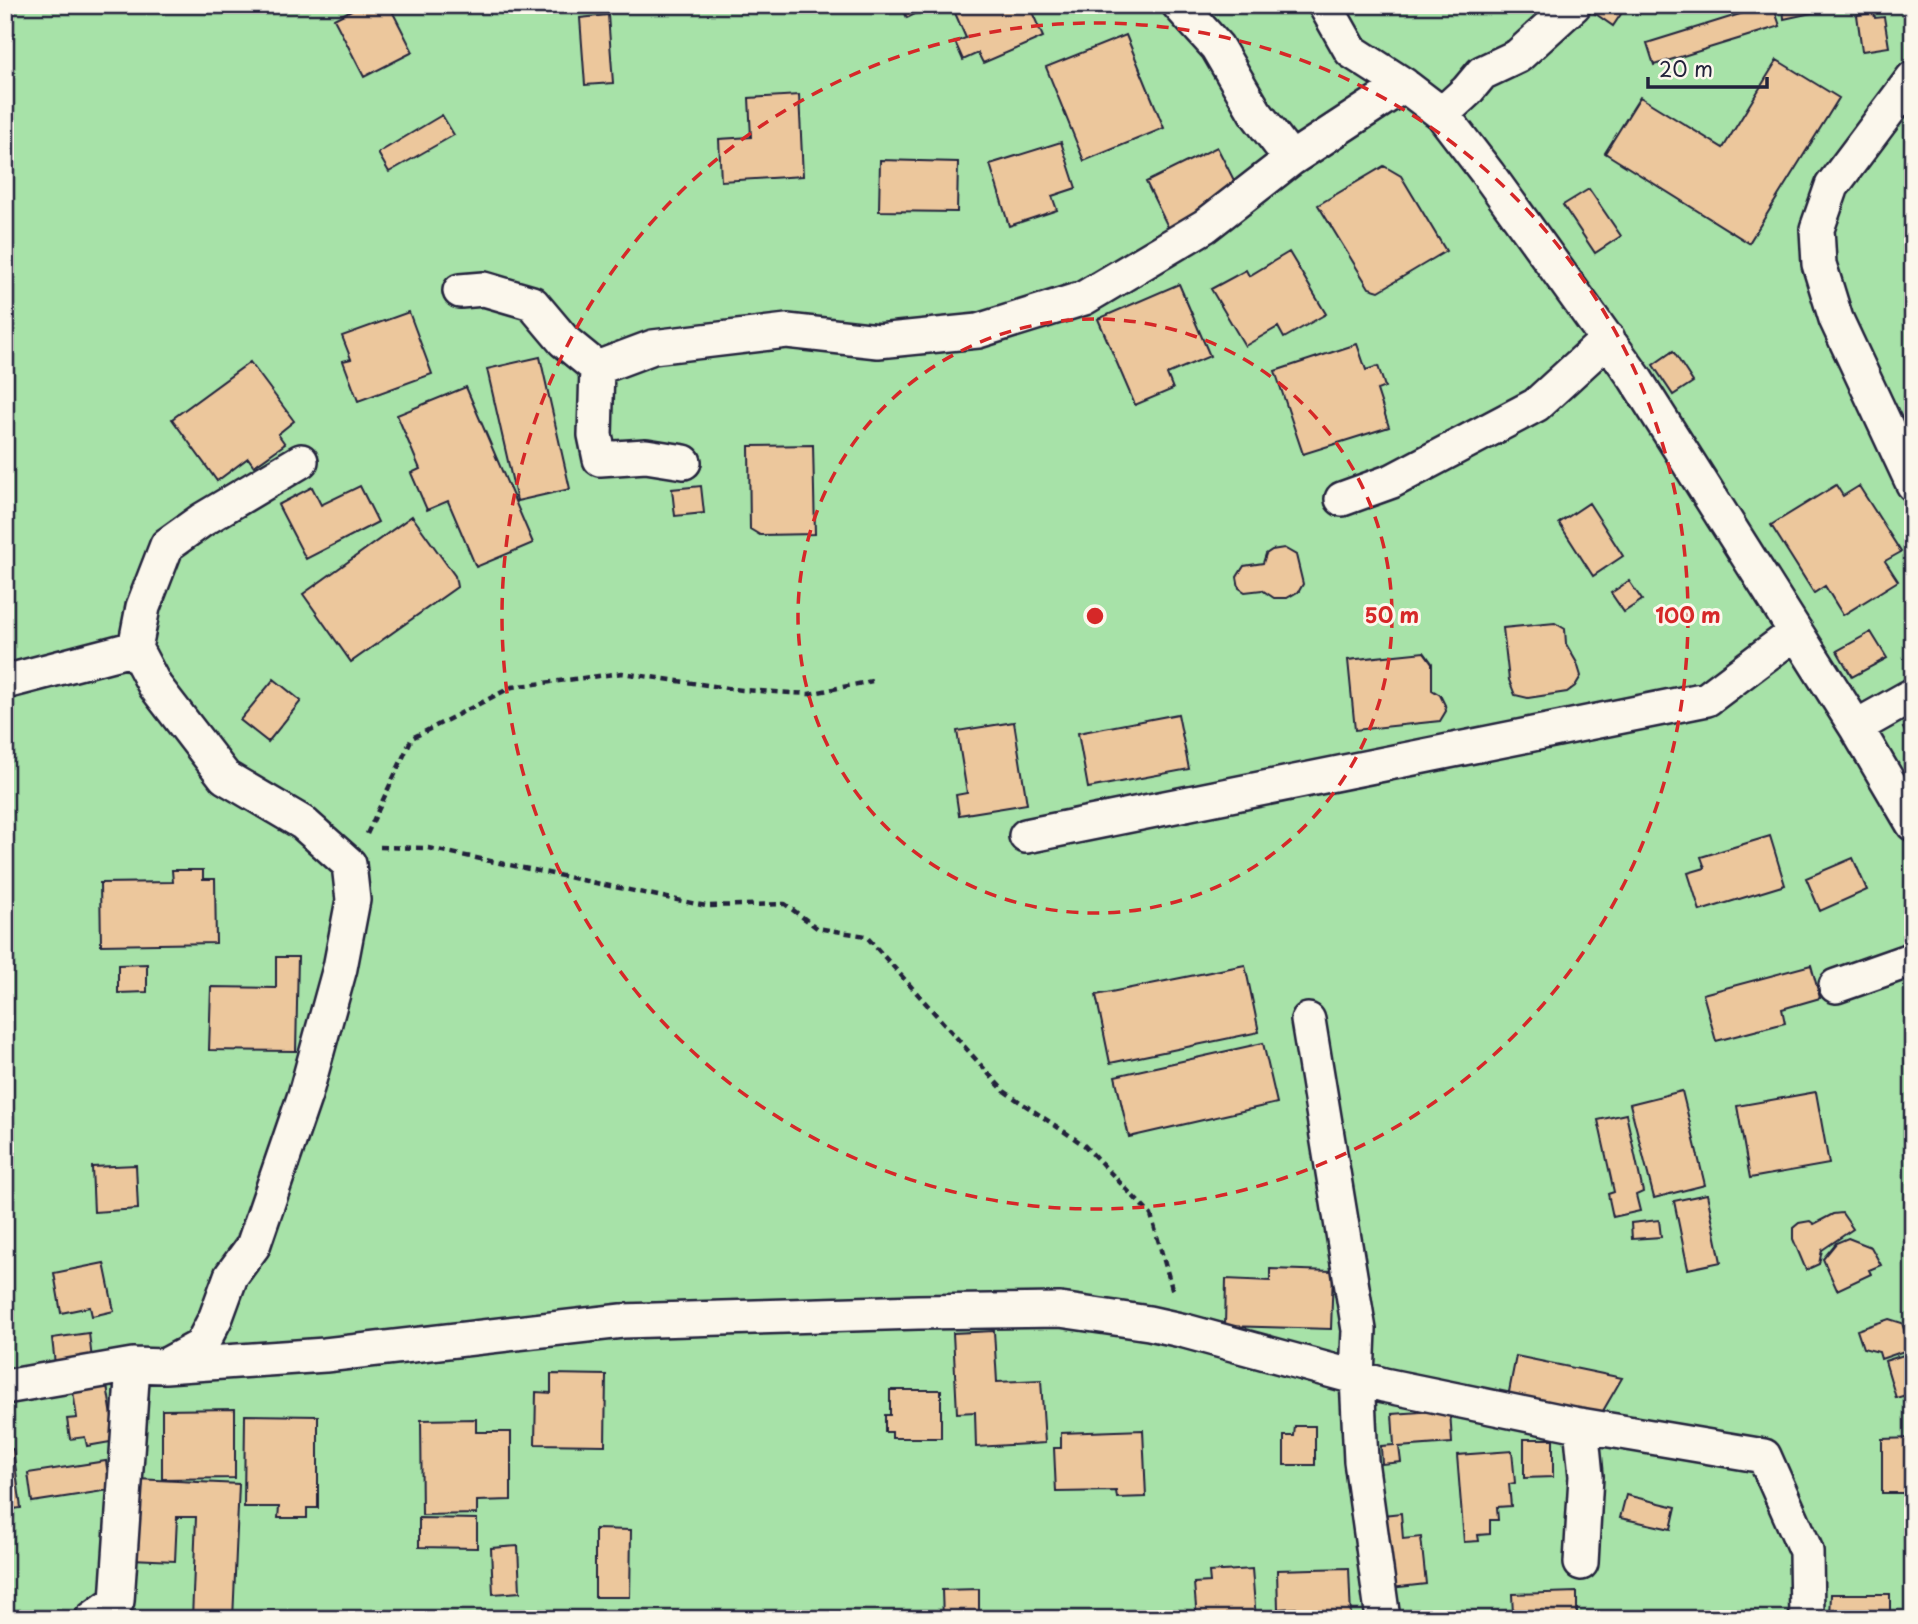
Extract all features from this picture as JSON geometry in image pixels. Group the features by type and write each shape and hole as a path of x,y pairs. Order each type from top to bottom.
{"street":[{"path":"1180,5 1217,47 1255,112 1291,159"},
{"path":"1325,5 1351,51 1404,85 1442,114 1608,339 1688,460 1856,727 1913,824"},
{"path":"1442,114 1482,73 1518,56 1574,5"},
{"path":"1913,78 1832,186 1817,229 1819,264 1836,319 1913,484"},
{"path":"597,369 653,347 787,331 878,341 978,331 1084,298 1205,226 1291,159 1404,85"},
{"path":"460,290 484,289 533,303 564,341 597,369"},
{"path":"1342,499 1392,481 1536,405 1608,339"},
{"path":"597,369 596,435 600,459 646,456 684,462"},
{"path":"149,1365 201,1346 216,1317 231,1276 253,1245 304,1095 340,968 353,900 346,847 225,777 155,686 135,648 143,607 167,545 202,520 301,461"},
{"path":"1026,836 1707,699 1796,632"},
{"path":"5,682 135,648"},
{"path":"1856,727 1913,695"},
{"path":"1836,986 1913,959"},
{"path":"1308,1020 1359,1330 1357,1377 1361,1461 1383,1619"},
{"path":"5,1387 149,1365 325,1355 635,1321 1060,1310 1185,1331 1384,1385 1581,1425 1764,1456 1806,1551 1807,1619"},
{"path":"92,1619 117,1601 149,1365"},
{"path":"1581,1425 1586,1476 1581,1563"}],"path":[{"path":"346,847 412,738 512,687 622,673 742,690 809,694 872,681"},
{"path":"346,847 428,848 706,906 785,904 817,928 866,936 1004,1091 1084,1145 1151,1215 1185,1331"}],"green space":[{"path":"5,5 1913,5 1913,1619 5,1619"}],"building":[{"path":"361,5 389,5 413,52 364,77 334,19"},
{"path":"901,5 934,5 907,18"},
{"path":"973,5 1029,5 1043,37 983,63 978,53 963,60 955,42 966,38 955,13"},
{"path":"1583,5 1627,5 1613,26"},
{"path":"1773,5 1780,26 1654,65 1647,43"},
{"path":"1783,5 1848,5 1784,19"},
{"path":"1874,13 1875,18 1884,17 1889,47 1862,51 1857,15"},
{"path":"608,15 613,83 585,85 580,18"},
{"path":"1126,35 1164,128 1084,161 1046,67"},
{"path":"1777,60 1839,98 1749,243 1605,153 1640,97 1723,148"},
{"path":"799,95 803,176 721,181 719,139 751,137 749,98"},
{"path":"442,115 454,135 389,172 378,153"},
{"path":"1061,142 1076,188 1052,196 1057,210 1009,226 990,164"},
{"path":"1217,147 1241,194 1169,229 1146,182"},
{"path":"880,160 958,162 957,212 879,211"},
{"path":"1384,166 1401,176 1446,251 1379,291 1369,288 1318,205"},
{"path":"1589,189 1621,236 1595,253 1563,205"},
{"path":"1289,252 1326,314 1284,338 1278,327 1245,346 1211,289 1246,270 1249,276"},
{"path":"1179,284 1210,356 1167,374 1173,389 1135,405 1098,319"},
{"path":"409,312 432,374 358,401 343,361 351,359 342,336"},
{"path":"1357,344 1366,370 1378,366 1385,387 1377,390 1389,427 1303,454 1275,371"},
{"path":"1673,351 1693,382 1673,395 1653,365"},
{"path":"540,357 570,489 517,501 487,369"},
{"path":"250,362 294,421 278,434 285,444 254,466 248,458 217,481 172,419"},
{"path":"466,387 533,543 476,567 448,501 427,510 411,473 420,469 397,415"},
{"path":"813,445 815,534 760,535 750,529 749,446"},
{"path":"1836,485 1843,496 1859,486 1901,552 1885,561 1898,581 1843,615 1825,586 1814,593 1771,525"},
{"path":"360,486 378,522 306,559 278,505 312,487 321,505"},
{"path":"701,486 704,513 675,516 672,489"},
{"path":"1589,503 1623,556 1593,576 1559,523"},
{"path":"412,516 455,576 457,587 351,662 303,594"},
{"path":"1284,548 1296,555 1303,584 1299,591 1287,598 1274,598 1262,590 1245,592 1239,588 1237,577 1244,566 1263,563 1266,554"},
{"path":"1629,581 1642,600 1624,612 1611,593"},
{"path":"1555,623 1565,629 1566,644 1581,676 1567,692 1528,698 1515,695 1509,680 1503,628"},
{"path":"1871,632 1887,658 1852,677 1837,651"},
{"path":"1424,652 1432,663 1432,690 1440,695 1445,705 1446,711 1440,721 1355,730 1348,660"},
{"path":"274,679 301,701 268,742 240,720"},
{"path":"1178,714 1189,769 1088,788 1078,733"},
{"path":"1014,722 1027,804 959,815 956,795 967,793 957,731"},
{"path":"1913,723 1913,747 1903,728"},
{"path":"1770,836 1785,885 1700,911 1688,873 1705,868 1701,857"},
{"path":"1853,858 1867,890 1820,911 1806,878"},
{"path":"172,870 203,870 203,879 215,879 216,943 101,945 100,883 173,882"},
{"path":"276,957 298,957 296,1051 209,1050 211,987 276,988"},
{"path":"147,964 147,992 118,993 118,965"},
{"path":"1245,965 1259,1032 1110,1063 1096,995"},
{"path":"1811,965 1820,998 1782,1009 1785,1023 1716,1041 1703,994"},
{"path":"1263,1043 1277,1103 1129,1137 1115,1076"},
{"path":"1682,1091 1705,1185 1654,1198 1630,1104"},
{"path":"1816,1092 1829,1164 1750,1178 1737,1106"},
{"path":"1626,1114 1643,1192 1636,1195 1640,1211 1613,1217 1608,1194 1614,1192 1598,1120"},
{"path":"136,1165 138,1209 94,1212 92,1167"},
{"path":"1707,1194 1721,1262 1688,1269 1674,1201"},
{"path":"1842,1213 1853,1229 1822,1250 1819,1264 1806,1270 1793,1239 1793,1228 1799,1223 1810,1221 1814,1224 1833,1214"},
{"path":"1659,1220 1661,1237 1632,1239 1631,1223"},
{"path":"1848,1238 1871,1247 1881,1265 1869,1270 1871,1274 1837,1290 1823,1259 1836,1243"},
{"path":"104,1263 114,1311 92,1316 90,1307 61,1313 54,1273"},
{"path":"1270,1269 1333,1271 1331,1329 1225,1326 1226,1279 1270,1281"},
{"path":"1889,1319 1902,1323 1910,1349 1881,1359 1879,1352 1863,1348 1857,1330"},
{"path":"994,1331 997,1382 1041,1380 1045,1443 976,1447 975,1412 957,1413 953,1333"},
{"path":"89,1333 92,1360 55,1364 52,1338"},
{"path":"1913,1352 1913,1393 1896,1398 1885,1361"},
{"path":"1516,1356 1622,1378 1600,1416 1508,1397"},
{"path":"105,1373 116,1441 87,1446 85,1437 70,1439 67,1419 77,1418 71,1378"},
{"path":"551,1374 606,1375 605,1445 535,1444 536,1392 551,1393"},
{"path":"890,1390 941,1390 941,1438 892,1438 892,1432 885,1432 885,1415 890,1415"},
{"path":"235,1409 235,1478 162,1479 162,1410"},
{"path":"1450,1410 1452,1443 1399,1447 1401,1462 1382,1464 1381,1446 1394,1445 1392,1414"},
{"path":"245,1415 318,1416 318,1508 307,1508 307,1518 278,1518 279,1507 244,1507"},
{"path":"476,1419 476,1432 511,1432 511,1500 477,1501 477,1514 422,1515 421,1420"},
{"path":"1295,1426 1315,1426 1315,1465 1284,1465 1284,1436 1294,1436"},
{"path":"1143,1430 1146,1497 1117,1498 1116,1491 1056,1492 1054,1448 1061,1448 1061,1433"},
{"path":"1913,1438 1913,1493 1882,1493 1882,1439"},
{"path":"1524,1439 1553,1439 1553,1477 1524,1478"},
{"path":"13,1449 21,1508 5,1510 5,1450"},
{"path":"1512,1451 1515,1483 1509,1484 1511,1506 1497,1507 1498,1520 1490,1520 1490,1534 1478,1535 1479,1541 1464,1542 1457,1455"},
{"path":"106,1461 110,1490 32,1502 28,1473"},
{"path":"136,1479 239,1484 233,1619 192,1619 196,1517 177,1517 175,1561 132,1559"},
{"path":"1626,1495 1676,1507 1671,1529 1620,1518"},
{"path":"1401,1513 1403,1539 1421,1537 1426,1584 1391,1588 1383,1515"},
{"path":"419,1518 477,1519 477,1548 419,1547"},
{"path":"595,1529 631,1530 630,1597 595,1597"},
{"path":"518,1546 520,1592 493,1594 491,1548"},
{"path":"1349,1568 1351,1619 1300,1619 1296,1608 1278,1609 1277,1570"},
{"path":"1252,1569 1256,1619 1197,1619 1194,1583 1210,1582 1209,1572"},
{"path":"979,1589 979,1619 943,1619 942,1590"},
{"path":"1577,1592 1577,1619 1482,1619 1482,1615 1513,1614 1512,1594"},
{"path":"1831,1594 1890,1594 1890,1619 1830,1619"}]}
